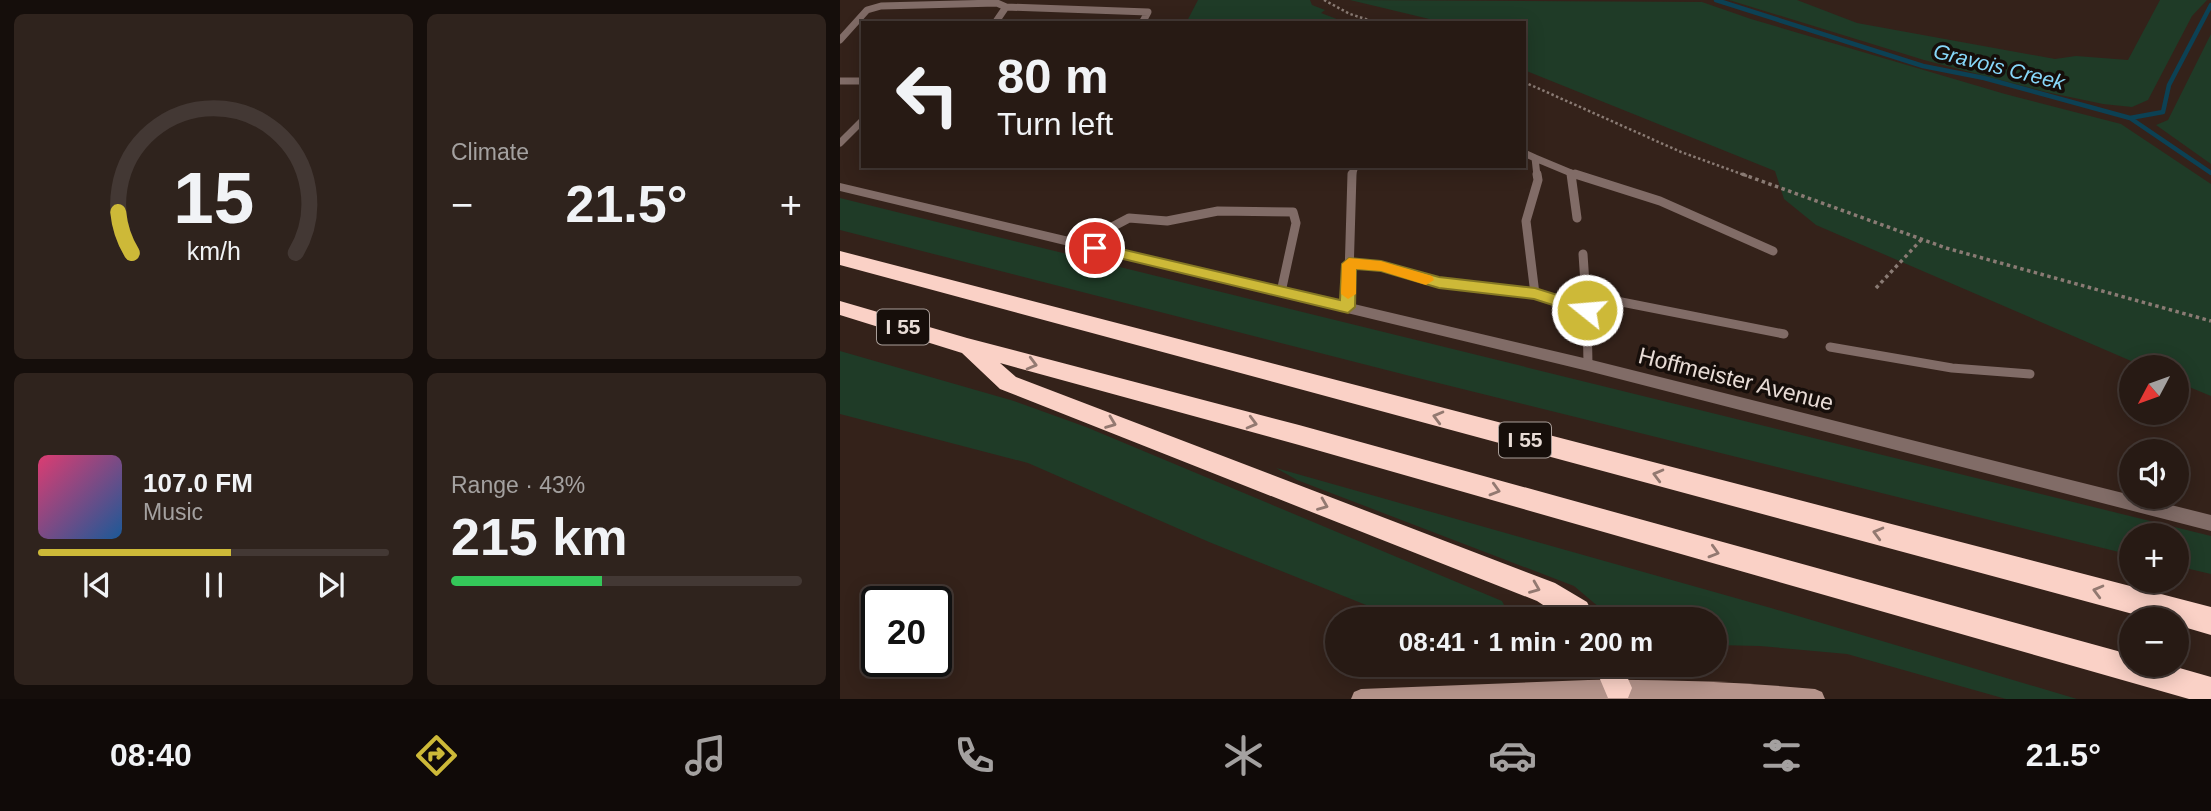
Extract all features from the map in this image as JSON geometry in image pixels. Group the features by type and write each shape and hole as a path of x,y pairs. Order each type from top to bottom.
{"highway":[{"name":"I 55","path":"840,258 2211,621"},
{"name":"I 55","path":"840,308 967,346 1299,435 2211,691"},
{"path":"967,346 1008,383 1546,592 1570,607"}],"main road":[{"path":"1361,699 1602,677"},
{"path":"1620,677 1706,689 1815,699"}],"street":[{"name":"Hoffmeister Avenue","path":"840,187 1588,365 2211,523"}],"lane":[{"path":"840,40 867,10 881,6 997,3 1006,7 1148,12 1143,21"},
{"path":"996,21 1006,7"},
{"path":"847,33 861,32"},
{"path":"840,81 861,81"},
{"path":"840,143 861,122"},
{"path":"1526,154 1572,173 1660,201 1773,251"},
{"path":"1535,158 1538,180 1526,221 1535,294"},
{"path":"1348,307 1354,168"},
{"path":"1572,173 1577,218"},
{"path":"1095,248 1112,227 1129,218 1167,221 1218,211 1293,212 1296,223 1281,292"},
{"path":"1583,254 1588,365"},
{"path":"1349,264 1381,266 1439,283 1535,294 1587,310"},
{"path":"1586,295 1784,334"},
{"path":"1830,347 1952,368 2030,374"}],"path":[{"path":"1324,0 1350,14 1372,21"},
{"path":"1526,83 1681,152 1922,239 2211,321"},
{"path":"1876,288 1922,239"}],"green space":[{"path":"1198,0 1310,0 1312,5 1325,10 1321,13 1342,21 1187,21"},
{"path":"1350,0 1702,2 2005,94 2121,124 2211,184 2211,396 2189,387 2189,355 2119,356 1816,225 1784,199 1775,171 1526,71 1526,21 1438,21"},
{"path":"1729,0 1797,0 1857,23 2055,59 2076,56 2128,60 2160,0 2207,0 2192,16 2148,100 2132,107 2046,92 1924,60"},
{"path":"2211,34 2211,164 2156,125 2168,120"},
{"path":"840,198 2158,523 2119,523 2119,552 1410,376 840,230"},
{"path":"840,351 1014,401 1086,427 1502,601 1505,607 1371,607 1209,542 1028,463 840,414"},
{"path":"1276,468 1771,608 2077,699 2006,699 1847,654 1727,645 1727,607 1599,607 1574,586 1297,480"},
{"path":"2189,531 2211,536 2211,574 2189,569"}],"waterway":[{"name":"Gravois Creek","path":"1716,0 1923,66 1984,78 2130,118"},
{"name":"Gravois Creek","path":"2130,118 2163,112 2169,85 2211,5"},
{"path":"2130,118 2211,173"}],"slow traffic":[{"path":"1348,294 1349,264 1381,266 1426,280"}],"route":[{"path":"1095,248 1348,307 1349,264 1381,266 1439,283 1535,294 1587,310"}]}
